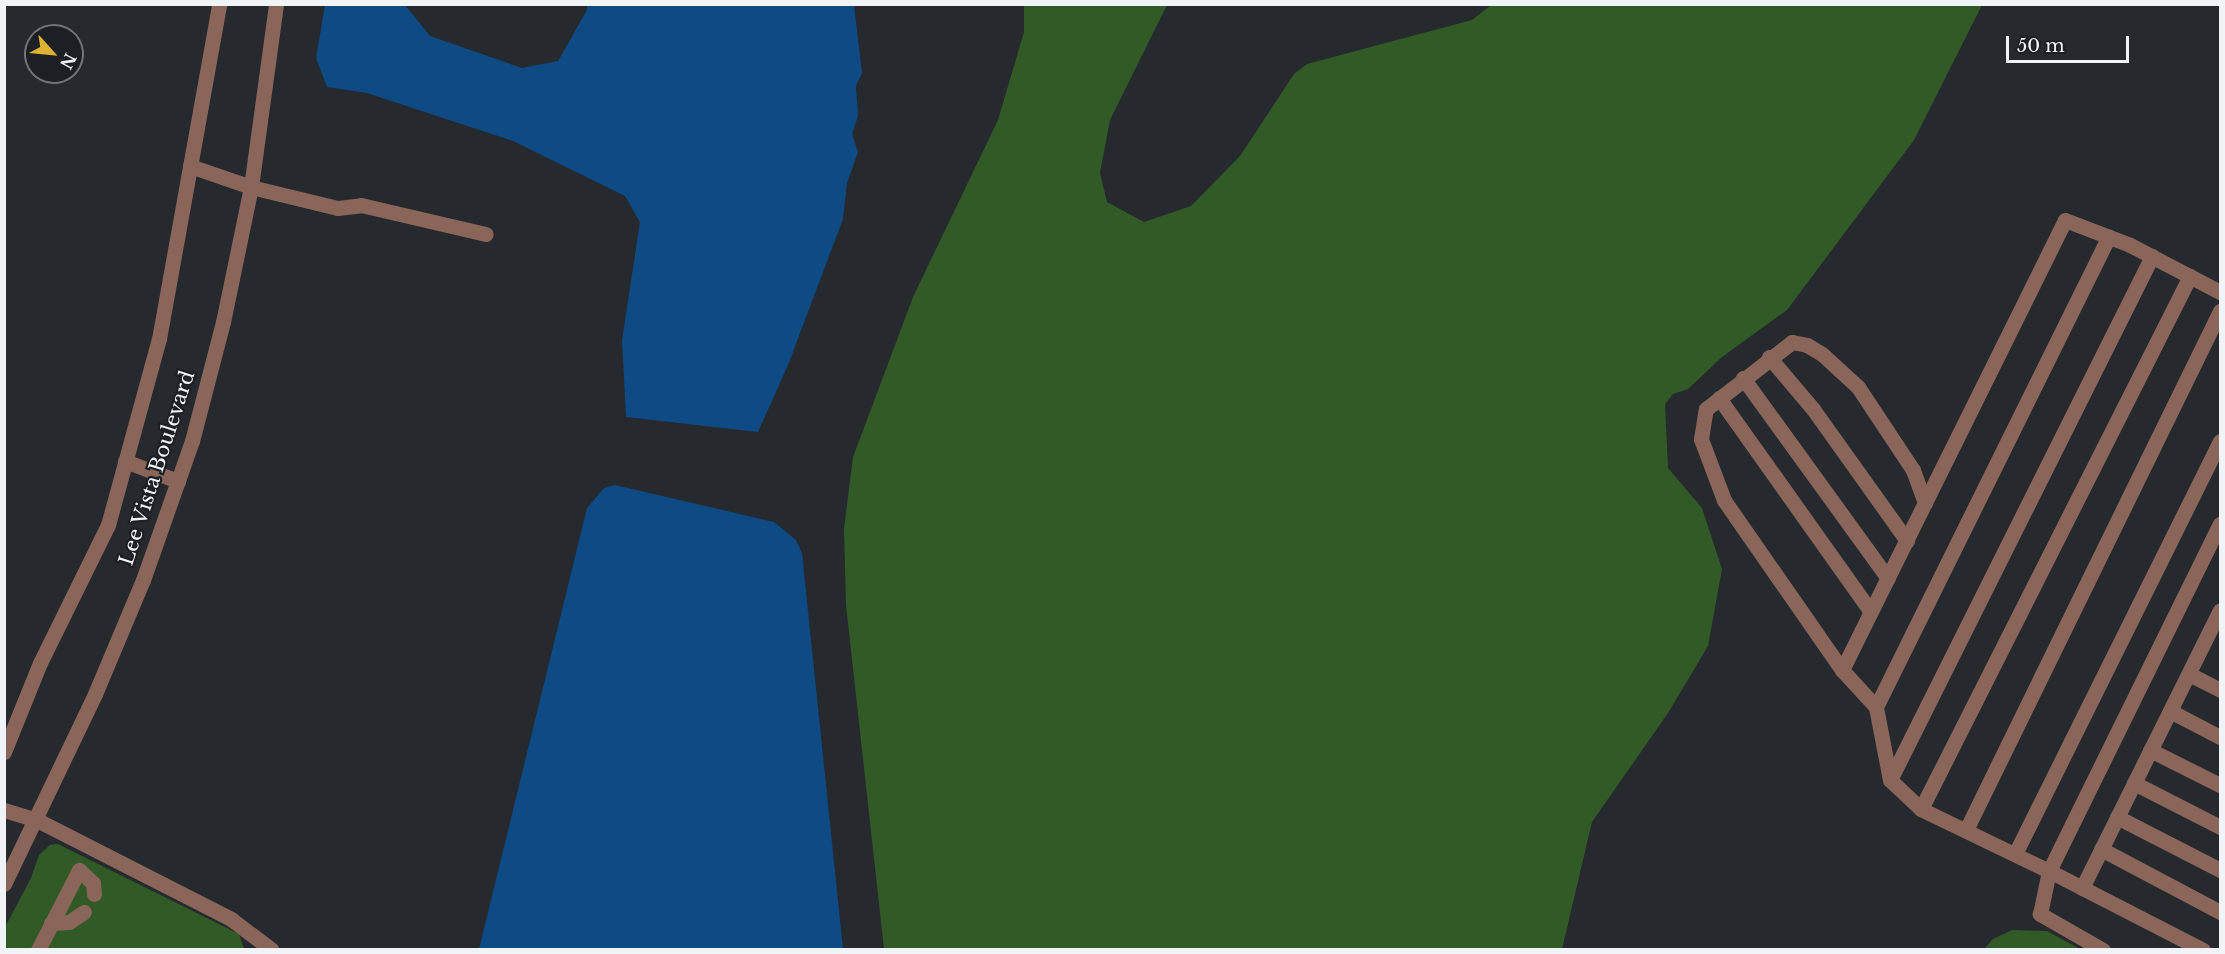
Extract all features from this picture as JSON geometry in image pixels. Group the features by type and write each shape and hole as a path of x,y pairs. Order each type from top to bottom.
{"street":[{"name":"Lee Vista Boulevard","path":"4,752 39,663 108,525 159,339 219,4"},
{"name":"Lee Vista Boulevard","path":"4,884 37,820 100,684 178,481 223,322 251,187 276,4"},
{"path":"190,166 251,187 338,208 361,205 486,234"},
{"path":"1842,670 2065,220 2109,236 2220,292"},
{"path":"1875,707 2109,236"},
{"path":"1890,780 2152,256"},
{"path":"1921,809 2190,276"},
{"path":"1966,830 2220,311"},
{"path":"1925,503 1913,470 1858,387 1822,354 1807,345 1792,342 1769,357 1706,409 1701,439 1724,500 1842,670 1875,707 1890,780 1921,809 2203,950"},
{"path":"1769,357 1813,409 1907,541"},
{"path":"1743,378 1888,578"},
{"path":"1719,398 1871,612"},
{"path":"2015,854 2220,441"},
{"path":"125,461 178,481"},
{"path":"2103,950 2040,914 2049,872 2220,524"},
{"path":"2082,888 2220,610"},
{"path":"2188,674 2220,690"},
{"path":"2170,711 2220,737"},
{"path":"2150,750 2220,785"},
{"path":"2134,783 2220,827"},
{"path":"4,810 37,820 231,919 272,950"},
{"path":"2117,817 2220,870"},
{"path":"2101,849 2220,912"},
{"path":"38,950 79,870 93,884 94,894"},
{"path":"51,923 69,922 84,912"}],"green space":[{"path":"1024,5 1167,5 1110,120 1100,173 1107,202 1144,222 1191,206 1240,156 1294,74 1307,64 1472,20 1491,5 1982,5 1914,140 1787,310 1722,357 1688,389 1673,394 1665,404 1668,468 1702,508 1722,569 1708,646 1668,713 1592,822 1562,949 884,949 846,605 844,529 853,457 913,297 998,120 1024,32"},
{"path":"58,844 239,934 244,949 5,950 5,927 31,878 39,855 50,845"},
{"path":"2012,930 2047,931 2080,949 1984,949 1993,939"}],"water":[{"path":"325,5 405,5 430,36 522,68 558,61 587,10 587,5 854,5 862,73 856,86 858,116 852,134 858,152 847,183 843,219 788,365 758,432 626,417 622,340 640,222 625,196 513,141 367,93 327,87 316,58"},
{"path":"615,485 774,522 796,540 802,553 843,949 479,949 587,508 604,488"}]}
